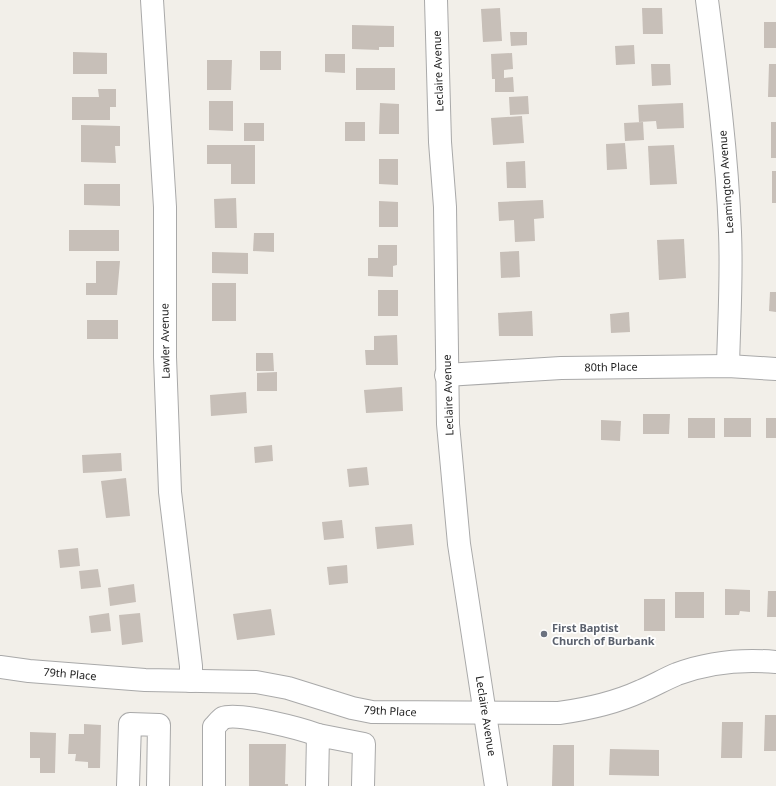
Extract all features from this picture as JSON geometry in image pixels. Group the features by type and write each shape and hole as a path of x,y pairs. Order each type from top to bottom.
{"street":[{"name":"Lawler Avenue","path":"152,0 165,207 165,357 170,492 191,666 191,681"},
{"name":"Leclaire Avenue","path":"436,0 440,142 445,207 446,375 448,424 459,544 486,712 496,786"},
{"name":"Leamington Avenue","path":"707,0 721,110 730,234 728,366"},
{"name":"80th Place","path":"446,375 561,368 728,366 776,369"},
{"name":"79th Place","path":"0,667 96,677 256,682 271,684 352,708 372,712 559,713 589,709 640,692 690,670 735,661 776,662"},
{"path":"214,786 214,727 223,718 240,717 258,720 318,736 364,744 363,786"},
{"path":"128,786 130,724 159,725 158,786"},
{"path":"317,786 318,736"}],"building":[{"path":"500,8 502,41 483,42 481,9"},
{"path":"642,8 662,8 663,34 643,34"},
{"path":"764,22 776,22 776,48 764,48"},
{"path":"352,25 394,26 394,47 379,47 379,50 352,49"},
{"path":"510,32 527,32 527,45 511,46"},
{"path":"634,45 635,64 616,65 615,46"},
{"path":"260,51 281,51 281,70 260,70"},
{"path":"73,52 107,53 107,74 73,74"},
{"path":"512,53 513,69 504,70 504,78 513,77 514,92 495,92 495,79 492,79 491,54"},
{"path":"325,54 345,54 345,73 325,72"},
{"path":"207,60 232,60 231,90 207,90"},
{"path":"651,64 670,64 671,85 652,86"},
{"path":"769,64 776,64 776,97 768,97"},
{"path":"356,68 395,68 395,90 356,90"},
{"path":"98,89 116,89 116,107 110,107 110,120 72,120 72,97 99,97"},
{"path":"528,96 529,114 510,115 509,97"},
{"path":"209,101 233,101 233,131 209,130"},
{"path":"380,103 399,104 399,134 379,134"},
{"path":"683,103 684,128 657,129 656,121 639,122 638,105"},
{"path":"522,116 524,143 493,145 491,118"},
{"path":"345,122 365,122 365,141 345,141"},
{"path":"643,122 644,140 625,141 624,123"},
{"path":"771,122 776,122 776,158 771,158"},
{"path":"244,123 264,123 264,141 244,141"},
{"path":"81,125 120,126 120,146 115,146 116,163 81,162"},
{"path":"625,143 627,169 607,170 606,144"},
{"path":"207,145 255,145 255,184 231,184 231,164 207,164"},
{"path":"674,145 677,184 650,185 648,146"},
{"path":"379,159 398,159 398,185 379,184"},
{"path":"525,161 526,188 507,188 506,162"},
{"path":"772,171 776,171 776,203 772,203"},
{"path":"84,184 120,184 120,206 84,205"},
{"path":"236,198 237,228 215,228 214,199"},
{"path":"543,200 544,218 534,219 535,241 515,242 514,220 499,221 498,202"},
{"path":"379,201 398,202 398,227 379,227"},
{"path":"69,230 119,230 119,251 69,251"},
{"path":"254,233 274,233 274,252 253,251"},
{"path":"684,239 686,278 659,280 657,240"},
{"path":"378,245 397,245 397,265 393,266 393,277 368,276 368,258 378,258"},
{"path":"519,251 520,277 501,278 500,252"},
{"path":"212,252 248,253 248,274 212,273"},
{"path":"96,261 120,261 117,295 86,295 86,283 96,283"},
{"path":"212,283 236,283 236,321 212,321"},
{"path":"378,290 398,290 398,316 378,316"},
{"path":"770,292 776,292 776,312 769,311"},
{"path":"532,311 533,336 499,336 498,313"},
{"path":"629,312 630,332 611,333 610,314"},
{"path":"87,320 118,320 118,339 87,339"},
{"path":"397,335 398,365 366,365 365,350 374,350 374,336"},
{"path":"256,353 273,353 274,371 256,371"},
{"path":"277,372 277,391 257,391 257,373"},
{"path":"402,387 403,411 366,413 364,390"},
{"path":"246,392 247,413 211,416 210,395"},
{"path":"643,414 670,414 669,434 643,434"},
{"path":"688,418 715,418 715,438 688,438"},
{"path":"724,418 751,418 751,437 724,437"},
{"path":"766,418 776,418 776,438 766,438"},
{"path":"601,420 621,421 620,441 601,440"},
{"path":"272,445 273,461 255,463 254,447"},
{"path":"121,453 122,471 83,473 82,455"},
{"path":"367,467 369,485 349,487 347,469"},
{"path":"126,478 130,516 106,518 101,481"},
{"path":"342,520 344,538 324,540 322,522"},
{"path":"412,524 414,545 377,549 375,527"},
{"path":"78,548 80,566 60,568 58,550"},
{"path":"347,565 348,583 329,585 327,567"},
{"path":"98,569 101,587 81,589 79,571"},
{"path":"134,584 136,602 110,606 108,588"},
{"path":"725,589 750,590 750,612 740,611 739,615 725,615"},
{"path":"768,591 776,591 776,617 767,617"},
{"path":"675,592 704,592 704,618 675,618"},
{"path":"644,599 665,599 665,631 644,631"},
{"path":"271,609 275,635 237,640 233,614"},
{"path":"109,613 111,631 91,633 89,616"},
{"path":"140,613 143,642 122,645 119,615"},
{"path":"765,715 776,715 776,751 764,751"},
{"path":"722,722 743,722 742,758 721,758"},
{"path":"84,724 101,725 100,768 88,768 88,762 75,761 76,754 68,754 69,734 84,734"},
{"path":"30,732 56,733 55,773 40,773 40,758 30,758"},
{"path":"249,744 286,744 285,784 288,784 288,786 249,786"},
{"path":"553,745 574,745 574,786 552,786"},
{"path":"610,749 659,750 659,776 609,775"}],"place":[{"name":"First Baptist Church of Burbank","path":"544,634"}]}
